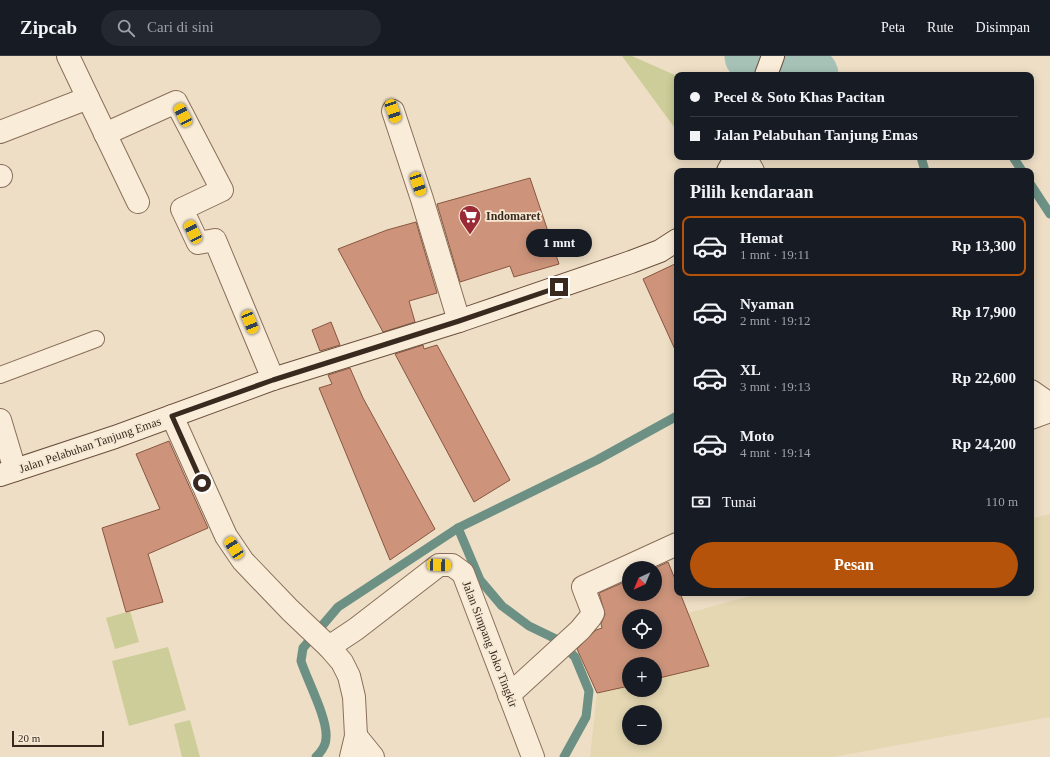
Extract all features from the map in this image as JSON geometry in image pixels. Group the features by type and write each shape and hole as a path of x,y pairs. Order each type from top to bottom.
{"street":[{"path":"68,56 138,202"},
{"path":"767,72 773,56"},
{"path":"0,132 88,98"},
{"path":"106,134 176,102 222,190 182,209 198,243 214,240 273,380"},
{"path":"393,111 422,199 459,321"},
{"name":"Jalan Pelabuhan Tanjung Emas","path":"8,473 273,380 459,321 671,246"},
{"path":"1034,393 1050,404"},
{"path":"1034,417 1050,411"},
{"path":"172,416 226,536 243,560 342,662 349,676 354,697 356,736 351,757"},
{"path":"0,420 8,473"},
{"path":"509,695 558,651 590,618 592,613 583,587 674,545"},
{"name":"Jalan Simpang Joko Tingkir","path":"325,644 356,629 439,565 452,565 463,573 533,757"},
{"path":"356,736 371,756"}],"lane":[{"path":"0,375 96,338"}],"shaded area":[{"path":"1050,514 1050,717 833,757 590,757 597,693 622,688 622,697 662,697 662,677 709,666 688,613 750,596 1034,596 1034,518"}],"green space":[{"path":"622,56 632,56 674,75 674,127"},
{"path":"130,611 139,642 115,649 106,618"},
{"path":"168,647 186,710 129,726 112,661"},
{"path":"190,720 200,757 182,757 174,724"}],"building":[{"path":"530,178 559,264 514,277 510,266 460,282 437,204"},
{"path":"416,222 437,293 409,301 415,322 383,332 338,249 387,230"},
{"path":"674,264 674,347 643,279"},
{"path":"331,322 340,345 320,351 312,330"},
{"path":"423,345 424,349 437,345 510,480 474,502 395,354"},
{"path":"350,368 363,398 435,529 390,560 319,388 332,384 328,375"},
{"path":"169,441 208,528 148,554 163,602 126,612 102,528 160,509 136,454"},
{"path":"668,562 674,577 674,596 681,596 709,666 662,677 662,657 622,657 622,688 597,693 577,649 596,630 602,628 601,624 605,614 599,593 622,583 622,601 662,601 662,565"}],"waterway":[{"path":"752,56 802,72"},
{"path":"922,160 924,168"},
{"path":"1015,160 1020,168"},
{"path":"1034,190 1050,214"},
{"path":"316,757 325,743 326,730 321,710 301,661 303,648 338,607 458,528 597,460 674,418"},
{"path":"458,528 480,580 502,606 529,626 558,640 575,657 589,691 586,717 564,757"}],"place":[{"name":"Indomaret","path":"470,236"}],"route":[{"path":"202,483 172,416 273,380 459,321 559,287"}]}
